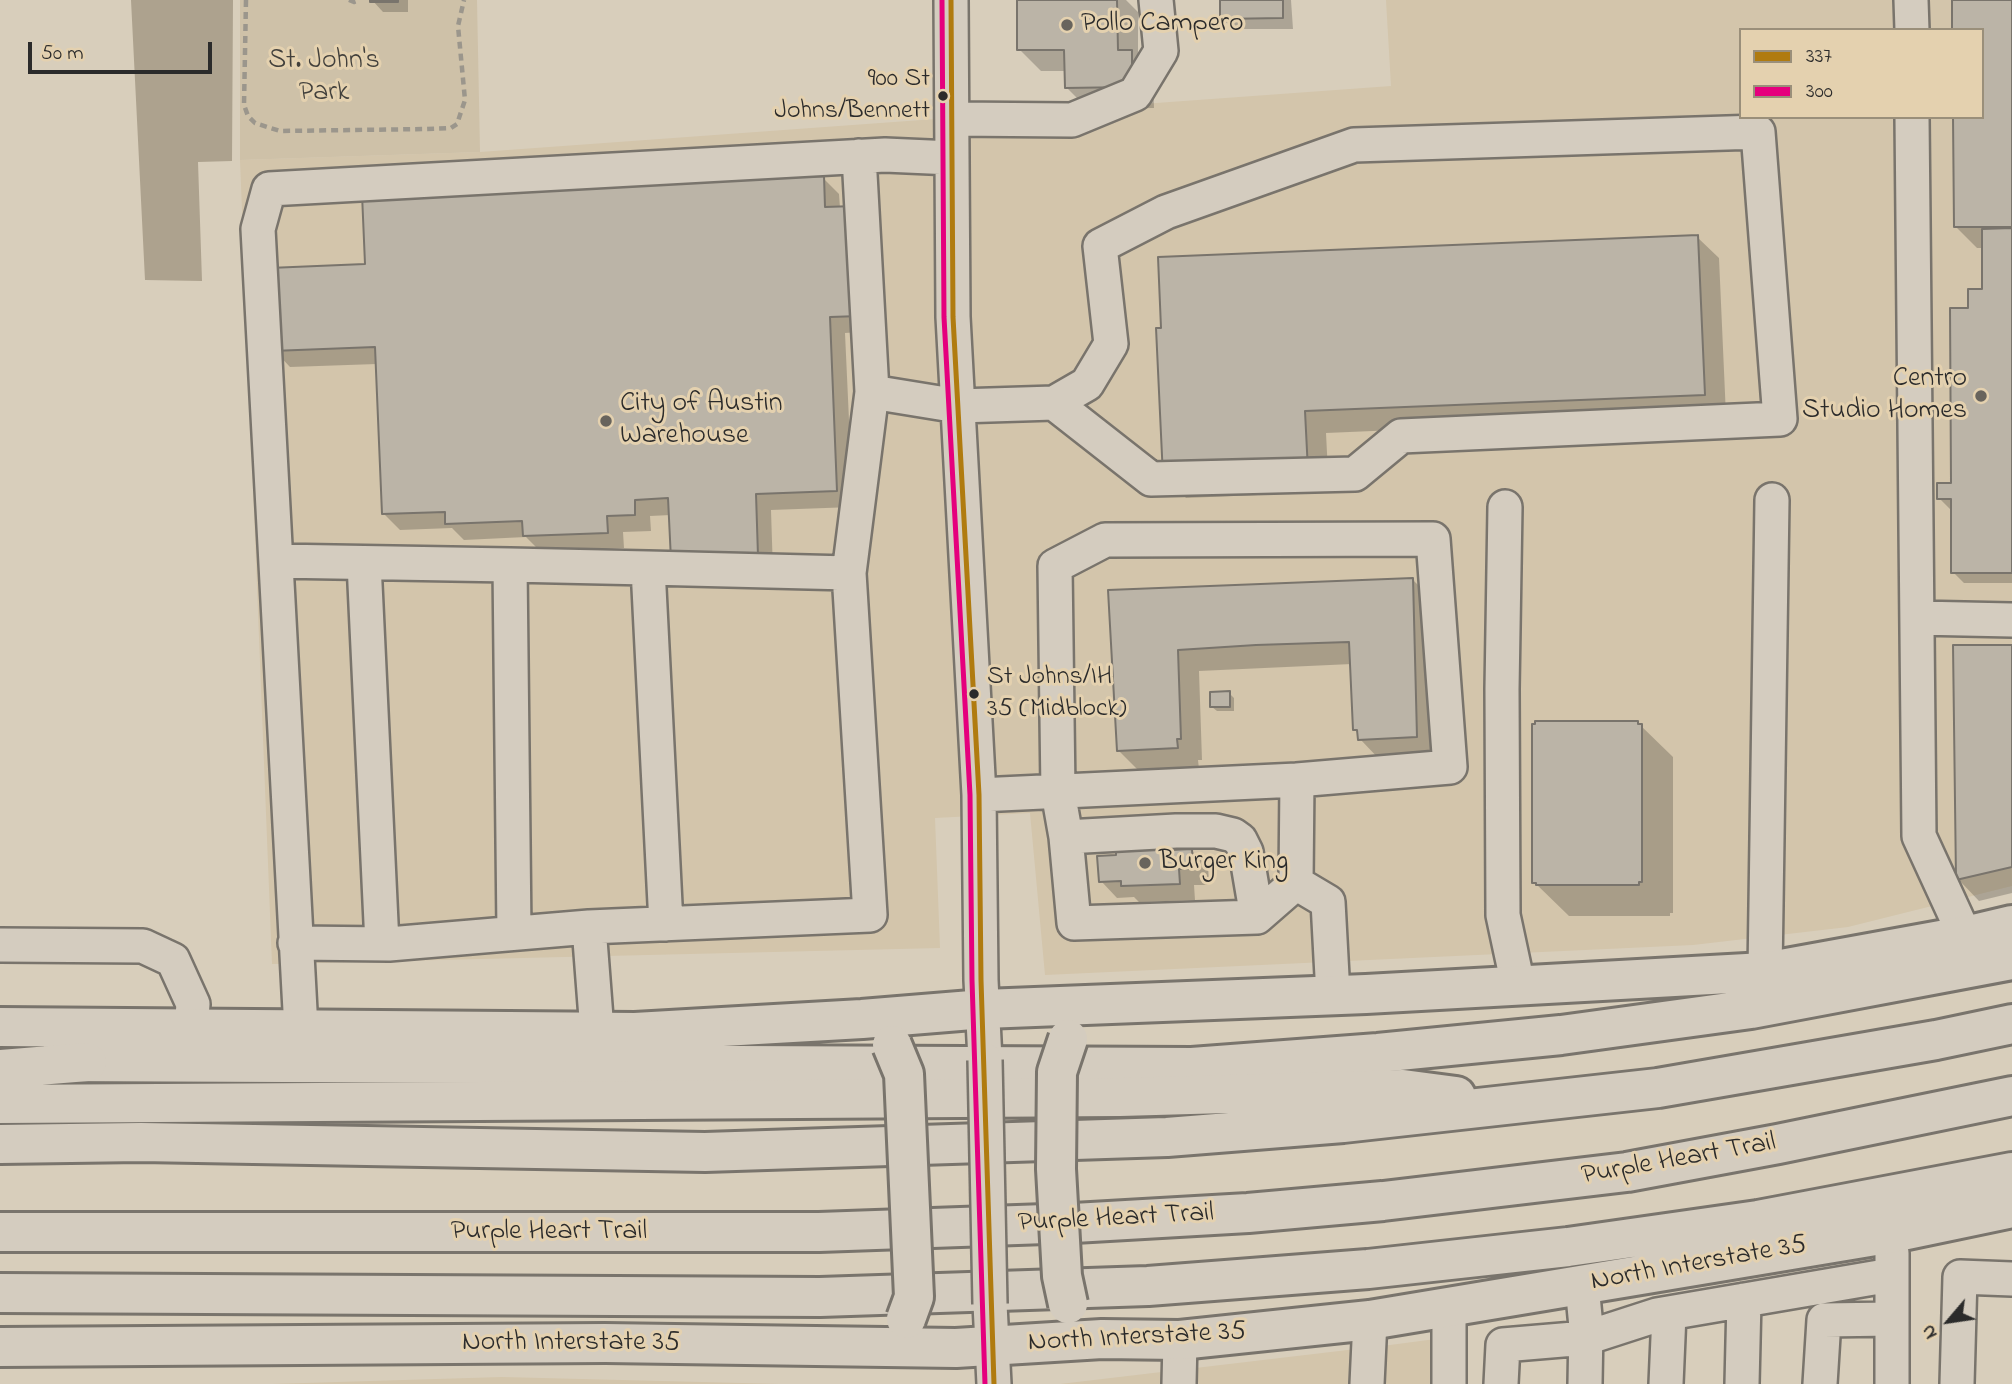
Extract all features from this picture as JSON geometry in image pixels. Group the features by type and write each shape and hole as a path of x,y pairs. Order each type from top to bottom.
{"main road":[{"path":"0,1027 635,1032 984,1009 1333,995 1765,972 2012,925"},
{"path":"0,1061 1192,1067 1378,1053 1588,1031 1751,1009 2012,960"},
{"path":"1102,1339 1082,1323 1068,1304 1062,1276 1056,1169 1057,1072 1068,1039 1087,1022 1115,1005"},
{"path":"863,1019 892,1045 904,1074 914,1297 906,1319 869,1348"},
{"path":"0,1144 141,1142 705,1152 1167,1137 1343,1123 1658,1088 1937,1040 2012,1024"},
{"path":"0,1069 87,1062"},
{"path":"0,1104 1106,1098 1403,1089 1517,1104"},
{"name":"Purple Heart Trail","path":"0,1232 819,1232 1074,1223 1248,1213 1383,1201 1628,1172 2012,1096"},
{"path":"0,1293 820,1297 1148,1286 1368,1269 1568,1247 1759,1220 2012,1172"},
{"name":"North Interstate 35","path":"0,1347 605,1343 869,1348 993,1366 1102,1339 1180,1340 1370,1320 1893,1233 2012,1208"}],"street":[{"path":"951,0 953,317 979,795 981,980 993,1366"},
{"path":"952,120 1072,120 1135,94 1161,51 1156,0"},
{"path":"1911,0 1912,28"},
{"path":"1912,119 1919,836 1965,936"},
{"path":"872,392 958,406 1054,403 1087,384 1111,344 1100,246 1166,212 1354,145 1758,132 1780,419 1401,436 1355,474 1151,479 1054,403"},
{"path":"301,1029 258,229 269,189 859,156 952,158"},
{"path":"295,943 382,944 589,927 870,915 849,573 872,392 859,156"},
{"path":"1765,972 1772,500"},
{"path":"1505,508 1502,689 1503,915 1518,985"},
{"path":"979,795 1058,792 1297,780 1450,767 1433,539 1105,540 1055,566 1058,792 1066,837 1074,923 1258,917 1296,883 1297,780"},
{"path":"276,561 849,573"},
{"path":"364,562 382,944"},
{"path":"510,565 514,933"},
{"path":"648,568 666,924"},
{"path":"1917,618 2012,620"},
{"path":"1066,837 1176,831 1216,831 1233,835 1240,840 1246,852 1258,917"},
{"path":"1296,883 1328,902 1333,995"},
{"path":"589,927 597,1031"},
{"path":"0,945 144,946 173,960 193,1004 191,1029"},
{"path":"1892,1384 1893,1233"},
{"path":"1501,1384 1503,1345 1586,1338 1669,1314 1891,1275"},
{"path":"1957,1384 1960,1277 2012,1279"},
{"path":"1582,1285 1586,1338 1585,1384"},
{"path":"1742,1384 1744,1300"},
{"path":"1449,1307 1449,1384"},
{"path":"1666,1384 1669,1314"},
{"path":"1820,1384 1824,1320 1892,1319"},
{"path":"1367,1384 1370,1320"},
{"path":"1179,1384 1180,1340"}],"path":[{"path":"246,0 244,105 248,116 255,123 279,131 426,129 451,128 457,124 465,100 458,26 464,0"},
{"path":"349,0 360,0"}],"shaded area":[{"path":"131,0 233,0 232,161 198,162 202,281 145,280"},
{"path":"1386,0 2012,0 2012,886 1848,927 1693,945 1045,975 1030,813 935,818 940,948 272,964 240,160 480,152 1391,86"},
{"path":"1466,1335 1464,1384 1060,1384 1390,1345"},
{"path":"502,1377 781,1384 272,1384"}],"green space":[{"name":"St. John's Park","path":"240,0 477,0 480,152 240,160"}],"building":[{"path":"398,0 398,2 370,2"},
{"name":"Pollo Campero","path":"1017,0 1117,0 1118,50 1132,50 1132,87 1065,88 1064,50 1017,50"},
{"path":"1220,0 1283,0 1283,18 1220,19"},
{"path":"1952,0 2012,0 2012,227 1954,227 1953,119 1984,119 1984,28 1952,28"},
{"name":"City of Austin Warehouse","path":"824,176 825,207 855,206 860,316 830,317 837,491 756,494 758,556 671,560 668,498 635,500 635,515 607,516 608,533 523,536 522,521 445,524 445,512 382,514 375,347 272,351 269,268 365,264 362,194"},
{"name":"Centro Studio Homes","path":"2012,228 2012,573 1951,573 1951,499 1937,499 1937,483 1951,483 1950,308 1968,308 1968,289 1982,289 1982,229"},
{"path":"1698,235 1705,395 1305,411 1308,471 1163,477 1156,328 1161,328 1158,257"},
{"path":"1413,578 1417,737 1358,740 1357,730 1353,730 1349,642 1256,645 1178,650 1181,739 1177,739 1178,748 1117,751 1108,590"},
{"path":"1953,645 2012,645 2012,867 1956,880"},
{"path":"1230,691 1230,707 1210,707 1210,692"},
{"path":"1535,721 1638,721 1638,724 1642,724 1642,882 1639,882 1639,885 1532,883 1532,724 1535,724"},
{"name":"Burger King","path":"1192,849 1193,869 1179,869 1180,884 1121,886 1121,881 1099,882 1097,856 1116,855 1116,850"}],"transit line":[{"name":"300","path":"942,0 944,317 970,795 972,980 985,1384"},
{"name":"337","path":"951,0 953,317 979,795 981,980 994,1384"}],"place":[{"name":"Pollo Campero","path":"1067,25"},
{"name":"900 St Johns/Bennett","path":"943,96"},
{"name":"Centro Studio Homes","path":"1981,396"},
{"name":"City of Austin Warehouse","path":"606,421"},
{"name":"St Johns/IH 35 (Midblock)","path":"974,694"},
{"name":"Burger King","path":"1145,863"}]}
